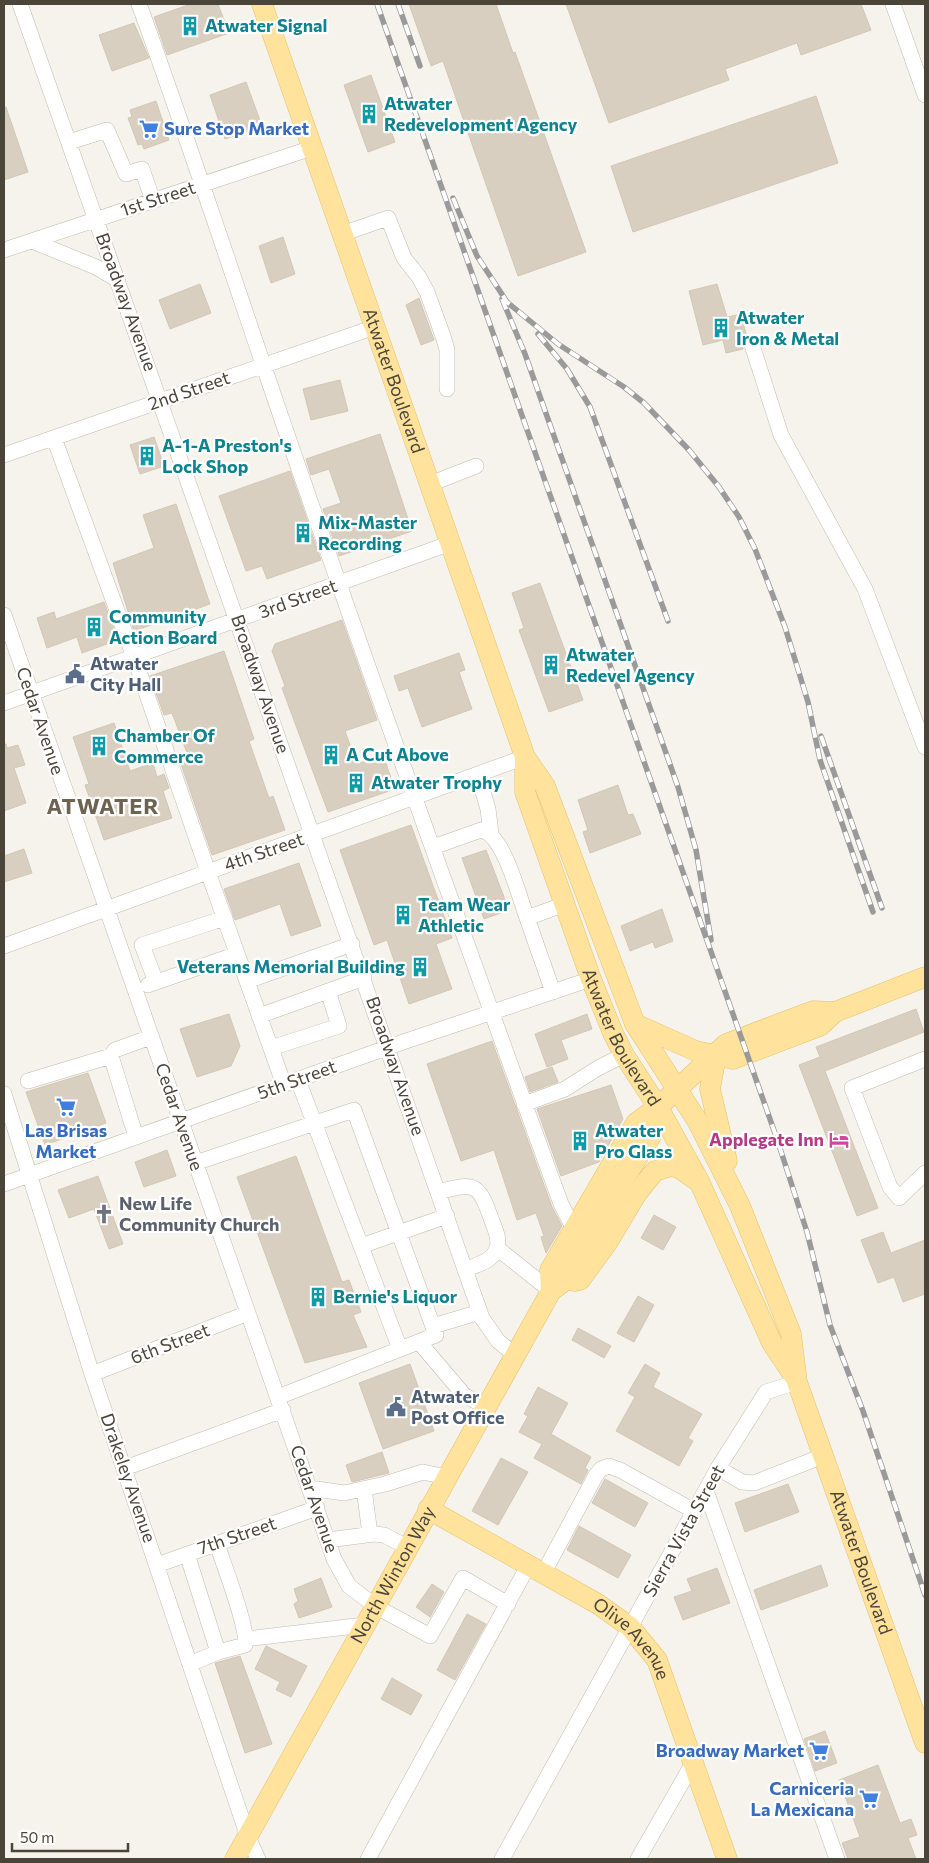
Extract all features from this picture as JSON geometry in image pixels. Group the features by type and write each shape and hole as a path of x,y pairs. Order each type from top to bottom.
{"main road":[{"name":"Atwater Boulevard","path":"262,4 525,757 545,786 635,1024 677,1088 734,1193 763,1260 791,1334 797,1382"},
{"name":"Atwater Boulevard","path":"525,757 525,792 591,979 624,1055 658,1107 699,1181 772,1343 797,1382 925,1743"},
{"path":"658,1107 677,1088 716,1056 726,1044 813,1011 835,1012 925,977"},
{"path":"635,1024 678,1044 716,1056"},
{"path":"716,1056 710,1089 734,1193"},
{"name":"North Winton Way","path":"559,1285 550,1270 636,1123 658,1107"},
{"name":"North Winton Way","path":"236,1859 428,1509 515,1355 651,1136 658,1107"},
{"path":"559,1285 580,1280 607,1243 637,1193 655,1171 672,1166 679,1168 699,1181"},
{"name":"Olive Avenue","path":"428,1509 598,1604 630,1627 657,1660 726,1859"}],"street":[{"name":"Broadway Avenue","path":"20,4 480,1312 498,1341 515,1355"},
{"path":"139,4 204,184 263,365 414,798 561,1204 574,1229"},
{"path":"893,4 925,95"},
{"path":"69,142 107,130 126,174 142,169 154,200"},
{"name":"1st Street","path":"4,250 312,148"},
{"path":"342,234 388,218 404,258 427,292 443,336 447,350 447,389"},
{"path":"32,241 96,267 118,280"},
{"name":"2nd Street","path":"4,455 375,327"},
{"path":"752,346 781,435 865,589 925,747"},
{"path":"54,438 134,657 271,1048 314,1124 400,1349"},
{"path":"430,484 476,466"},
{"name":"3rd Street","path":"4,703 451,543"},
{"name":"Cedar Avenue","path":"4,615 334,1559 349,1586 375,1606 430,1636 462,1578 508,1604"},
{"name":"4th Street","path":"4,946 525,757"},
{"path":"478,774 488,809 491,834 500,846 553,992"},
{"path":"433,847 481,830 491,834"},
{"path":"527,918 565,904"},
{"path":"156,982 142,945 225,918"},
{"path":"247,981 352,944"},
{"path":"134,990 237,954"},
{"path":"259,1016 364,978"},
{"name":"5th Street","path":"4,1184 388,1048 591,979"},
{"path":"271,1048 339,1026 328,991"},
{"path":"28,1081 111,1056 120,1048 151,1037"},
{"path":"524,1104 565,1089 598,1068 624,1055"},
{"path":"111,1056 136,1137"},
{"path":"925,1059 852,1088 890,1187 899,1198 925,1173"},
{"name":"Drakeley Avenue","path":"4,1094 92,1374 248,1837 258,1859"},
{"path":"195,1163 354,1110 435,1331"},
{"path":"439,1192 462,1185 473,1187 482,1194 497,1234 497,1248 489,1260 466,1269"},
{"path":"361,1246 447,1216"},
{"path":"497,1248 559,1285"},
{"path":"125,1468 280,1404 419,1342 435,1331 480,1312"},
{"name":"6th Street","path":"92,1374 248,1313"},
{"path":"419,1342 464,1395 486,1407"},
{"name":"Sierra Vista Street","path":"502,1859 718,1468 766,1392 797,1382"},
{"path":"718,1468 742,1482 754,1483 824,1456"},
{"path":"368,1859 508,1604 536,1570 596,1475 609,1466 620,1470 694,1511"},
{"path":"310,1488 344,1493 423,1472 446,1477"},
{"path":"364,1489 370,1534"},
{"path":"706,1491 837,1859"},
{"name":"7th Street","path":"157,1564 317,1508"},
{"path":"328,1540 370,1534 384,1535 407,1547"},
{"path":"190,1664 218,1652 245,1645 246,1639 216,1544"},
{"path":"187,1554 218,1652"},
{"path":"246,1639 364,1625"},
{"path":"638,1859 692,1763"}],"building":[{"name":"Atwater Signal","path":"191,4 218,4 229,33 167,55 154,17"},
{"path":"409,4 496,4 586,252 518,276 443,61 431,66"},
{"path":"566,4 861,4 871,30 801,55 797,43 725,69 729,80 609,123"},
{"path":"134,23 149,58 112,71 99,35"},
{"name":"Atwater Redevelopment Agency","path":"371,75 395,142 368,152 344,85"},
{"path":"246,82 262,126 225,139 210,95"},
{"path":"816,96 838,163 633,232 611,166"},
{"name":"Sure Stop Market","path":"156,101 169,140 144,149 142,144 138,145 128,118 132,117 130,110"},
{"path":"4,107 6,107 28,172 4,180"},
{"path":"283,237 295,274 271,283 259,246"},
{"path":"200,284 211,313 170,329 159,300"},
{"name":"Atwater Iron & Metal","path":"717,284 727,317 741,314 747,338 743,343 743,349 726,353 723,340 703,345 689,291"},
{"path":"419,298 434,340 421,345 406,305"},
{"path":"340,380 348,411 311,420 303,389"},
{"path":"380,434 412,531 339,556 323,509 341,503 329,469 311,475 306,459"},
{"name":"A-1-A Preston's Lock Shop","path":"154,437 164,466 140,474 130,445"},
{"path":"290,471 321,560 267,579 262,566 246,571 219,496"},
{"path":"176,504 210,604 134,631 113,563 154,548 143,515"},
{"name":"Atwater Redevel Agency","path":"540,583 583,700 549,712 519,630 524,628 512,593"},
{"name":"Community Action Board","path":"104,602 118,640 82,653 77,637 47,648 37,618 54,612 56,619"},
{"path":"342,620 377,720 345,731 357,764 383,755 395,789 328,812 282,688 285,686 272,651 275,644"},
{"path":"224,651 254,739 249,741 269,798 273,796 285,830 212,855 181,764 190,761 172,713 164,715 150,676"},
{"path":"459,653 465,670 459,672 472,709 422,727 408,688 399,691 394,676"},
{"path":"114,723 130,771 153,763 157,777 164,774 169,788 163,791 172,818 104,840 85,785 89,784 73,737"},
{"path":"4,744 6,744 7,748 18,745 25,765 14,768 26,803 4,811"},
{"path":"618,785 628,815 633,814 641,834 590,853 583,832 588,830 578,800"},
{"path":"411,825 452,938 436,944 452,989 409,1004 387,940 374,945 340,850"},
{"path":"24,849 32,873 4,882 4,856"},
{"path":"486,850 509,910 484,919 462,858"},
{"path":"299,863 321,926 291,936 280,904 235,920 224,889"},
{"path":"662,909 673,941 655,948 653,942 630,951 621,926"},
{"name":"Applegate Inn","path":"916,1009 924,1032 825,1071 878,1208 857,1216 799,1065 820,1057 816,1047"},
{"path":"229,1014 240,1046 231,1066 197,1077 180,1029"},
{"path":"587,1014 592,1029 561,1040 568,1059 547,1067 535,1034"},
{"path":"492,1041 552,1207 562,1226 546,1253 541,1237 544,1236 536,1213 517,1220 494,1150 461,1161 427,1064"},
{"path":"552,1067 558,1082 530,1092 525,1077"},
{"name":"Las Brisas Market","path":"88,1073 106,1123 45,1145 26,1092"},
{"name":"Atwater Pro Glass","path":"611,1085 623,1119 599,1162 561,1176 537,1109"},
{"path":"167,1150 176,1176 144,1187 135,1162"},
{"path":"296,1156 342,1282 349,1280 361,1312 353,1315 367,1347 305,1363 237,1177"},
{"name":"New Life Community Church","path":"98,1176 123,1244 109,1249 94,1209 69,1218 58,1190"},
{"path":"654,1215 676,1227 663,1250 641,1238"},
{"path":"883,1232 891,1253 925,1240 925,1294 903,1302 894,1277 878,1283 861,1240"},
{"path":"638,1296 654,1305 634,1342 617,1333"},
{"path":"578,1328 611,1346 604,1358 572,1340"},
{"name":"Atwater Post Office","path":"410,1364 434,1431 383,1449 359,1383"},
{"path":"645,1364 660,1373 653,1387 702,1414 688,1438 693,1441 679,1466 616,1431 635,1397 628,1393"},
{"path":"538,1387 568,1403 551,1434 591,1457 585,1468 588,1470 581,1484 534,1458 542,1444 519,1432 528,1416 524,1414"},
{"path":"382,1452 389,1473 352,1482 346,1465"},
{"path":"501,1458 528,1472 498,1525 472,1511"},
{"path":"605,1479 648,1503 635,1527 592,1503"},
{"path":"788,1484 799,1512 745,1532 735,1503"},
{"path":"579,1526 631,1555 618,1578 567,1550"},
{"path":"821,1565 828,1586 761,1610 754,1590"},
{"path":"717,1568 730,1603 683,1620 674,1597 692,1591 687,1579"},
{"path":"321,1578 332,1607 299,1618 294,1604 298,1601 294,1589"},
{"path":"432,1584 444,1592 430,1617 416,1607"},
{"path":"467,1614 486,1624 455,1680 437,1670"},
{"path":"266,1646 307,1666 291,1697 276,1690 280,1682 255,1669"},
{"path":"240,1656 272,1744 245,1753 215,1663"},
{"path":"392,1678 422,1695 411,1715 381,1699"},
{"name":"Broadway Market","path":"825,1731 837,1763 815,1771 804,1739"},
{"path":"878,1765 900,1823 911,1819 917,1835 908,1838 916,1859 848,1859 842,1843 860,1837 839,1780"}],"railway":[{"path":"377,4 777,1139 807,1232 830,1325 863,1411 925,1595"},
{"path":"398,4 420,66"},
{"path":"453,198 477,256 507,302 558,344 624,387 644,403 689,450 719,487 739,517 755,549 785,627 808,702 820,760 873,912"},
{"path":"502,299 525,354 678,787 696,850 711,940"},
{"path":"538,334 567,369 590,407 668,621"},
{"path":"821,736 882,908"}],"place":[{"name":"Atwater Signal","path":"190,26"},
{"name":"Atwater Redevelopment Agency","path":"369,114"},
{"name":"Sure Stop Market","path":"149,129"},
{"name":"Atwater Iron & Metal","path":"721,328"},
{"name":"A-1-A Preston's Lock Shop","path":"147,456"},
{"name":"Mix-Master Recording","path":"303,533"},
{"name":"Community Action Board","path":"94,627"},
{"name":"Atwater Redevel Agency","path":"551,665"},
{"name":"Atwater City Hall","path":"75,674"},
{"name":"Chamber Of Commerce","path":"99,746"},
{"name":"A Cut Above","path":"331,755"},
{"name":"Atwater Trophy","path":"356,783"},
{"name":"Team Wear Athletic","path":"403,915"},
{"name":"Veterans Memorial Building","path":"420,967"},
{"name":"Las Brisas Market","path":"66,1107"},
{"name":"Applegate Inn","path":"839,1140"},
{"name":"Atwater Pro Glass","path":"580,1141"},
{"name":"New Life Community Church","path":"104,1214"},
{"name":"Bernie's Liquor","path":"318,1297"},
{"name":"Atwater Post Office","path":"396,1407"},
{"name":"Broadway Market","path":"819,1751"},
{"name":"Carniceria La Mexicana","path":"869,1799"}],"district":[{"name":"ATWATER","path":"103,806"}]}
